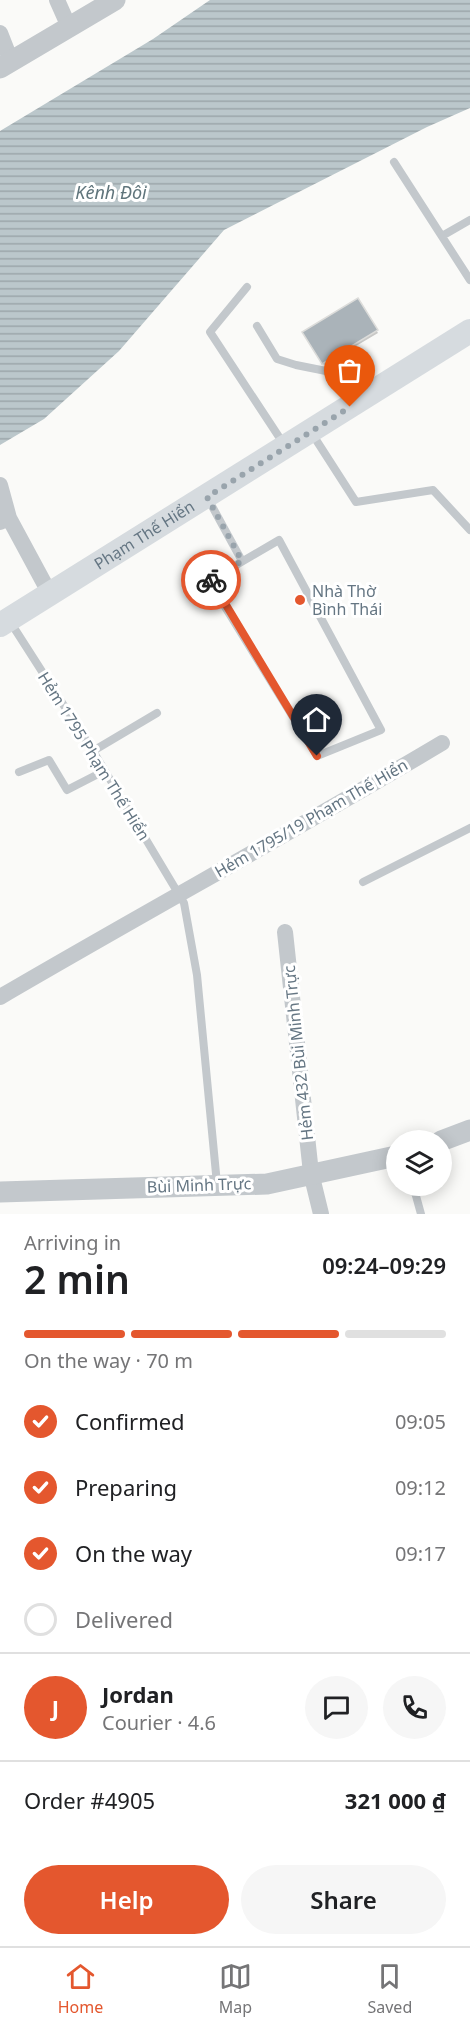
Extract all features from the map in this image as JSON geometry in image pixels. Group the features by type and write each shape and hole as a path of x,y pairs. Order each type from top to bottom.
{"main road":[{"name":"Phạm Thế Hiển","path":"4,623 470,331"}],"street":[{"path":"57,0 69,27"},
{"path":"0,33 5,65 115,0"},
{"path":"0,485 4,520 50,594"},
{"name":"Hẻm 1795/19 Phạm Thế Hiển","path":"179,893 345,801 442,743"},
{"path":"0,997 179,893"},
{"name":"Hẻm 432 Bùi Minh Trực","path":"285,932 311,1173 321,1214"},
{"path":"452,1137 470,1130"},
{"name":"Bùi Minh Trực","path":"0,1192 267,1184 386,1158"}],"lane":[{"path":"394,162 470,280"},
{"path":"442,236 470,220"},
{"path":"247,287 210,332 286,447"},
{"path":"257,326 277,359 346,375 370,394"},
{"path":"311,432 356,501 433,490 470,530"},
{"path":"207,497 242,561"},
{"path":"279,540 381,730 317,756 209,581 242,561 279,540"},
{"name":"Hẻm 1795 Phạm Thế Hiển","path":"4,623 93,752 184,903 198,975 217,1184"},
{"path":"93,752 157,713"},
{"path":"19,772 49,760 68,790 104,771"},
{"path":"363,882 470,828"},
{"path":"416,1196 421,1214"}],"water":[{"name":"Kênh Đôi","path":"210,0 470,0 470,108 427,127 224,230 119,351 44,419 0,445 0,131 153,39"}],"building":[{"path":"358,298 378,330 322,364 302,332"}],"way so far":[{"path":"211,580 242,561 207,497 350,407"}],"place":[{"name":"Nhà Thờ Bình Thái","path":"300,600"}],"route":[{"path":"211,580 209,581 317,756"}]}
